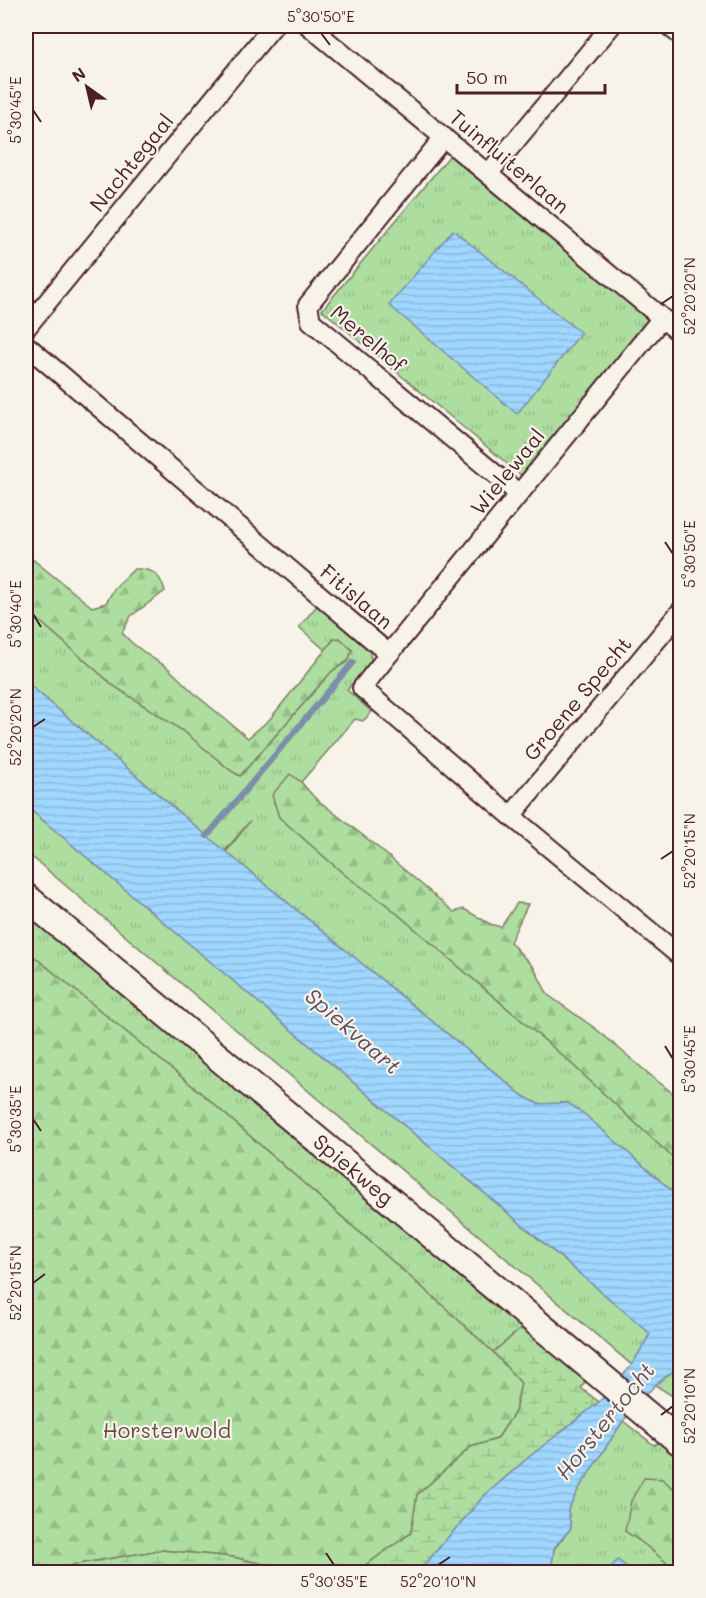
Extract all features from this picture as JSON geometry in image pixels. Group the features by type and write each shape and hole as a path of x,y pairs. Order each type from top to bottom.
{"main road":[{"name":"Spiekweg","path":"26,897 673,1436"}],"street":[{"name":"Nachtegaal","path":"26,328 273,26"},
{"name":"Tuinfluiterlaan","path":"309,26 681,333"},
{"path":"488,174 611,26"},
{"path":"669,26 681,35"},
{"name":"Merelhof","path":"444,137 308,305 311,321 519,494"},
{"name":"Wielewaal","path":"389,654 662,318"},
{"name":"Fitislaan","path":"26,345 389,654 362,688 511,816 677,945"},
{"name":"Groene Specht","path":"511,816 681,612"}],"green space":[{"path":"451,154 650,321 522,476 322,310"},
{"path":"26,554 92,607 106,603 114,589 134,569 150,571 158,576 165,591 131,616 122,633 132,643 167,667 196,695 248,738 270,719 334,639 340,638 352,650 348,661 332,671 240,776 186,733 114,686 26,609"},
{"path":"320,602 369,646 371,661 347,690 372,712 363,721 355,719 301,782 290,775 279,817 345,875 387,905 562,1055 680,1162 680,1198 584,1114 568,1103 538,1104 523,1096 226,852 250,821 224,852 26,682 26,609 114,686 186,733 240,776 332,671 348,661 352,650 334,639 325,650 299,627"},
{"path":"290,774 301,782 314,797 454,912 464,909 490,924 501,927 517,903 528,904 510,942 534,968 548,995 596,1029 680,1099 680,1162 562,1055 387,905 345,875 279,817 272,795"},
{"path":"26,806 643,1327 650,1334 632,1365 26,852"},
{"path":"26,912 523,1327 493,1352 201,1093 26,950"},
{"name":"Horsterwold","path":"26,950 201,1093 441,1304 493,1352 521,1383 515,1412 497,1439 471,1447 417,1495 411,1533 364,1566 348,1572 296,1572 233,1557 161,1550 78,1564 53,1572 26,1572"},
{"path":"523,1327 586,1381 581,1388 599,1402 484,1496 418,1572 348,1572 364,1566 411,1533 417,1495 471,1447 497,1439 515,1412 521,1383 493,1352"},
{"path":"680,1366 680,1401 655,1385"},
{"path":"623,1421 654,1445 660,1442 680,1458 680,1494 662,1479 625,1531 678,1572 633,1572 618,1561 606,1572 551,1572 554,1549 571,1528 568,1510 579,1488"},
{"path":"644,1478 662,1479 680,1494 680,1572 625,1531 631,1501"},
{"path":"161,1550 233,1557 296,1572 53,1572 78,1564"}],"water":[{"path":"453,230 581,333 517,414 389,305"},
{"path":"26,682 207,836 523,1096 538,1104 568,1103 584,1114 680,1198 680,1366 655,1385 623,1421 579,1488 568,1510 571,1528 554,1548 551,1572 418,1572 484,1496 599,1402 632,1365 650,1334 26,806"},
{"path":"618,1560 633,1572 606,1572"}],"waterway":[{"path":"207,836 353,662"}],"water label":[{"name":"Spiekvaart","path":"353,1031"},
{"name":"Horstertocht","path":"605,1421"}]}
